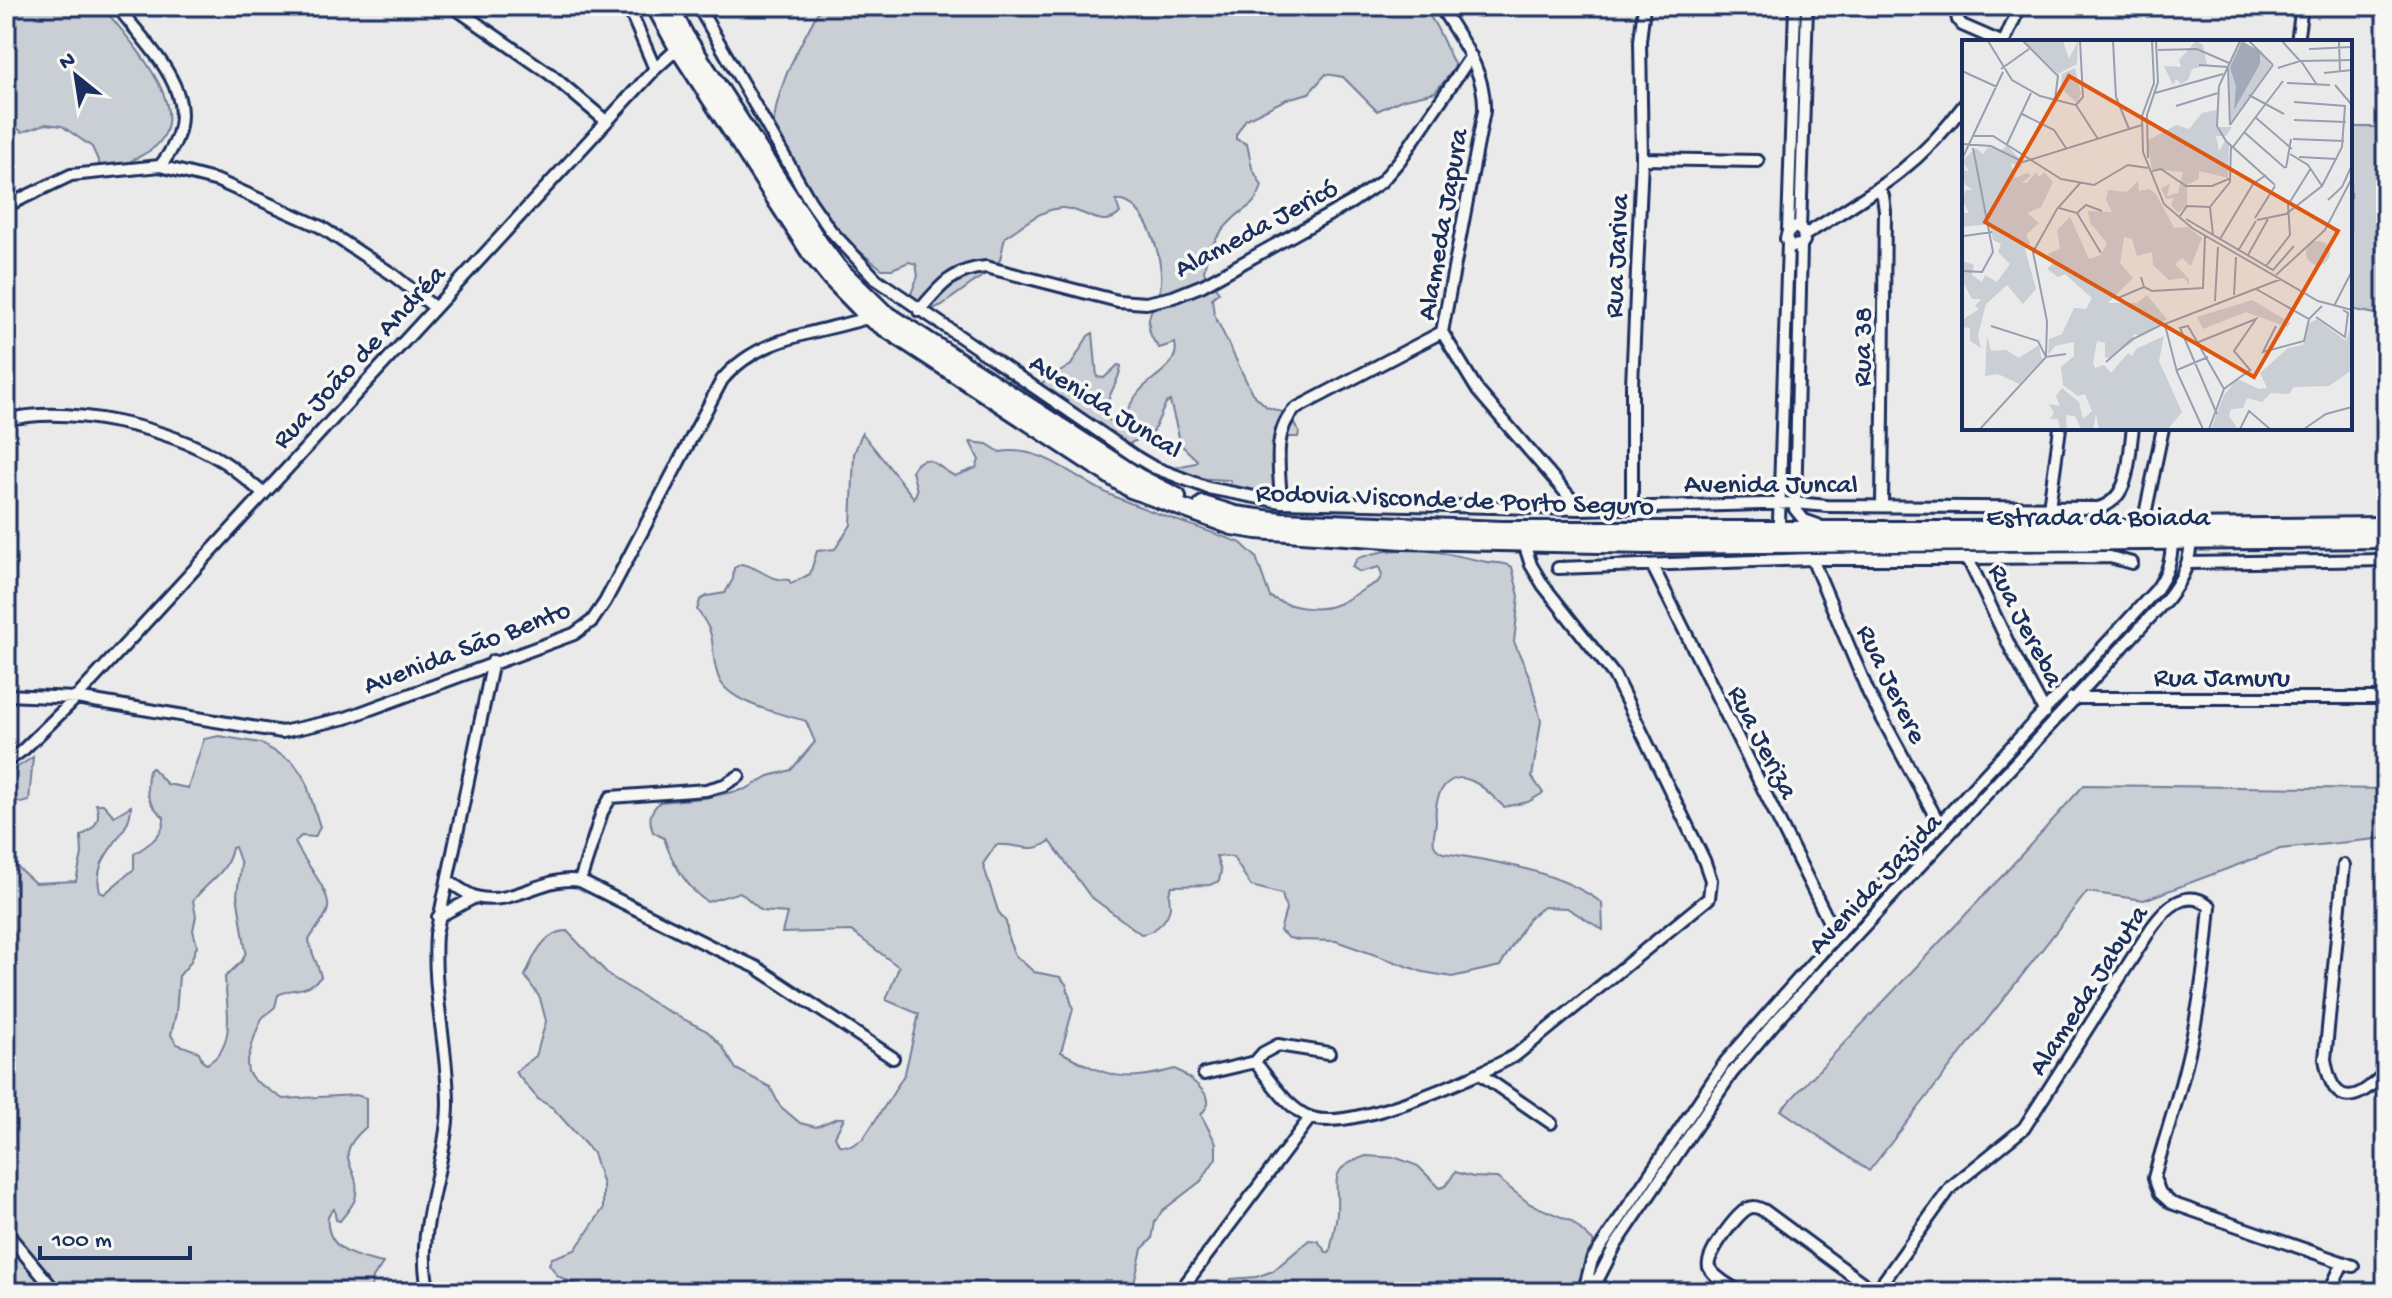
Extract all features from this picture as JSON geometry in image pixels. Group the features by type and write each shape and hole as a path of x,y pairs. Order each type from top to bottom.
{"main road":[{"name":"Rodovia Visconde de Porto Seguro","path":"655,6 678,48 810,252 831,278 876,314 1131,489 1232,526 1257,530 1403,540 1811,552"},
{"name":"Rodovia Visconde de Porto Seguro","path":"669,6 685,36 819,243 876,314 1139,478 1174,496 1235,515 1281,521 1501,530 1832,529"},
{"name":"Estrada da Boiada","path":"2190,535 2386,526"},
{"path":"1781,529 1789,540 1811,552"},
{"name":"Estrada da Boiada","path":"1832,529 2142,529 2172,535"},
{"name":"Estrada da Boiada","path":"1811,552 2172,535 2386,539"}],"street":[{"path":"117,6 176,86 181,101 183,119 180,132 173,150 160,166"},
{"path":"452,6 550,74 606,121"},
{"path":"628,6 655,69"},
{"name":"Avenida Juncal","path":"698,6 810,201 831,231 876,279 1153,467 1208,488 1281,502 1580,509 1781,503 2098,508 2115,500 2122,491 2133,430"},
{"name":"Alameda Japura","path":"1440,6 1471,56 1483,84 1484,111 1442,332 1478,391 1580,509"},
{"name":"Rua Jariva","path":"1632,508 1632,385 1642,159 1640,41 1644,6"},
{"path":"1781,529 1795,6"},
{"path":"1807,6 1796,503 1797,513 1804,520 1832,529"},
{"path":"1955,6 1962,25 1996,40"},
{"path":"2003,40 2020,6"},
{"path":"2297,40 2302,6"},
{"name":"Rua João de Andréa","path":"6,762 24,749 76,698 606,121 678,48"},
{"name":"Alameda Jericó","path":"919,311 952,275 970,268 986,267 1118,301 1146,303 1173,297 1203,285 1352,202 1381,182 1409,148 1471,56"},
{"path":"1788,243 1791,246 1911,165 1940,137 1962,108"},
{"path":"1642,159 1758,161"},
{"path":"6,206 71,175 160,166 218,181 321,227 392,274 434,307"},
{"name":"Rua 38","path":"1879,189 1885,211 1882,506"},
{"path":"1788,231 1796,227 1802,236"},
{"name":"Avenida São Bento","path":"6,695 76,698 282,732 346,718 493,661 574,634 592,621 605,602 722,380 734,367 748,356 781,341 876,314"},
{"path":"1281,502 1279,435 1290,414 1442,332"},
{"path":"6,420 58,416 156,430 225,463 263,493"},
{"path":"2049,508 2060,430"},
{"path":"2142,529 2163,430"},
{"name":"Avenida Jazida","path":"1592,1289 1592,1260 1726,1061 1836,936 2156,590 2167,575 2172,556 2172,535"},
{"name":"Avenida Jazida","path":"1592,1289 1615,1246 1732,1073 1778,1019 2167,599 2182,580 2189,563 2190,535"},
{"path":"1255,1062 1287,1099 1310,1118 1352,1120 1480,1074 1516,1055 1709,898 1711,880 1704,860 1614,675 1543,585 1531,565 1524,543"},
{"path":"1558,568 1653,567 1811,552 1968,559 2110,557 2132,563"},
{"name":"Rua Jerere","path":"1811,552 1869,694 1940,826 1949,825 1949,835"},
{"name":"Rua Jereba","path":"1968,559 2006,640 2045,712"},
{"path":"2189,563 2386,560"},
{"name":"Rua Jeriza","path":"1653,567 1836,936 1835,947 1846,946"},
{"path":"429,1292 424,1262 426,1233 448,1104 434,969 438,917 493,661"},
{"name":"Rua Jamuru","path":"2058,697 2386,698"},
{"path":"580,881 602,812 611,797 706,790 724,785 739,776"},
{"path":"2344,865 2325,1059 2328,1080 2343,1095 2354,1096 2371,1088 2386,1071"},
{"path":"438,917 475,897 518,894 560,879 580,881 756,967 893,1058"},
{"path":"448,881 475,897"},
{"name":"Alameda Jabuta","path":"1872,1291 1951,1187 2024,1128 2152,927 2171,904 2182,899 2198,899 2210,906 2202,981 2186,1065 2154,1178 2160,1193 2171,1203 2348,1265 2329,1292"},
{"path":"1204,1074 1255,1062 1263,1053 1278,1045 1329,1053"},
{"path":"1480,1074 1551,1123"},
{"path":"1180,1291 1310,1118"},
{"path":"1739,1292 1715,1275 1710,1268 1709,1256 1737,1218 1748,1208 1755,1207 1765,1211 1872,1291"},
{"path":"6,1232 56,1292"}],"shaded area":[{"path":"6,6 102,6 156,79 165,100 168,120 163,138 135,159 118,166 106,166 100,165 92,147 62,126 46,124 22,132 6,119"},
{"path":"821,6 1421,6 1427,12 1456,68 1435,92 1401,100 1377,111 1343,77 1326,74 1309,93 1287,99 1246,119 1236,135 1236,139 1247,144 1252,168 1262,186 1253,202 1218,236 1207,257 1204,272 1219,292 1212,298 1214,314 1252,393 1267,407 1288,414 1299,432 1298,437 1282,437 1282,467 1280,476 1271,487 1257,492 1242,491 1229,487 1231,482 1228,480 1192,478 1178,471 1177,467 1197,460 1181,445 1170,401 1166,403 1152,434 1123,446 1041,392 1042,383 1071,365 1088,336 1093,333 1097,377 1104,378 1118,365 1121,366 1107,411 1108,419 1117,426 1138,393 1173,358 1175,343 1159,348 1149,328 1161,278 1157,250 1145,221 1127,203 1116,201 1120,213 1106,220 1069,208 1054,209 1039,215 1005,237 1000,260 992,269 942,305 930,310 918,310 909,299 918,276 916,264 909,262 892,269 882,269 836,233 773,133 783,83"},
{"path":"2352,127 2386,127 2386,316 2352,309"},
{"path":"862,433 914,498 917,491 912,471 922,461 932,462 955,476 976,468 979,460 970,442 987,444 1000,452 1031,453 1045,458 1113,496 1241,543 1256,557 1270,597 1295,606 1330,607 1378,582 1382,575 1379,567 1360,572 1352,567 1358,558 1374,553 1420,550 1512,567 1519,596 1514,642 1530,678 1541,721 1532,777 1543,793 1528,802 1504,807 1474,782 1456,779 1449,782 1437,802 1434,845 1443,853 1526,869 1585,892 1602,903 1603,930 1567,908 1543,907 1529,918 1500,966 1452,977 1423,972 1336,941 1289,938 1280,931 1286,909 1282,894 1251,886 1233,857 1216,856 1221,871 1219,881 1210,885 1172,886 1170,906 1164,921 1141,934 1090,896 1050,841 1036,848 996,845 983,864 998,911 1006,922 1015,955 1034,972 1060,977 1066,984 1073,1009 1061,1052 1116,1075 1141,1076 1175,1069 1196,1084 1208,1099 1201,1115 1216,1143 1216,1158 1201,1181 1162,1211 1155,1222 1152,1239 1142,1249 1132,1292 589,1292 558,1276 549,1264 552,1258 575,1250 603,1209 603,1185 593,1153 553,1108 538,1099 515,1072 536,1056 546,1021 540,998 525,976 540,946 552,935 567,931 610,976 658,1006 707,1031 722,1046 736,1069 770,1087 780,1106 800,1123 816,1127 844,1118 835,1136 839,1145 851,1146 863,1139 905,1073 919,1014 886,1000 899,967 851,931 782,933 787,913 762,911 740,892 707,902 686,882 664,838 653,832 651,823 652,812 660,802 705,798 746,789 769,776 791,770 815,742 806,721 756,706 723,685 715,666 709,628 697,610 700,600 725,593 733,579 734,568 741,564 774,578 789,580 791,584 810,574 817,551 835,549 851,525 854,454"},
{"path":"219,736 260,743 293,762 305,779 320,827 315,837 301,836 295,842 322,886 328,905 327,912 309,940 321,977 309,986 278,995 275,1007 262,1018 255,1035 247,1063 248,1072 254,1080 283,1099 356,1095 366,1098 366,1127 349,1148 348,1156 355,1179 355,1199 340,1221 336,1220 334,1209 328,1216 328,1223 331,1235 341,1248 383,1263 373,1278 370,1292 54,1292 41,1288 30,1292 6,1292 6,857 35,883 76,881 82,854 81,836 96,823 96,804 103,804 114,816 131,806 125,828 101,867 98,878 100,892 104,894 134,869 134,854 155,839 162,829 164,817 148,796 149,770 152,768 167,784 188,788 204,739","holes":["235,847 241,864 237,895 246,952 242,961 225,977 227,1036 217,1057 207,1064 199,1052 177,1044 171,1035 179,976 190,963 197,946 193,930 196,916 193,901 226,865 232,848"]},
{"path":"33,757 29,801 21,803 6,794 6,775"},
{"path":"2084,785 2386,789 2386,838 2280,849 2144,900 2087,892 1869,1171 1781,1110 2005,873"},
{"path":"1366,1156 1397,1158 1418,1166 1440,1188 1446,1186 1455,1172 1473,1177 1497,1178 1530,1204 1571,1221 1593,1241 1594,1248 1574,1292 1226,1292 1231,1279 1256,1277 1273,1271 1309,1240 1318,1241 1326,1252 1330,1252 1337,1212 1337,1176 1345,1166"}]}
